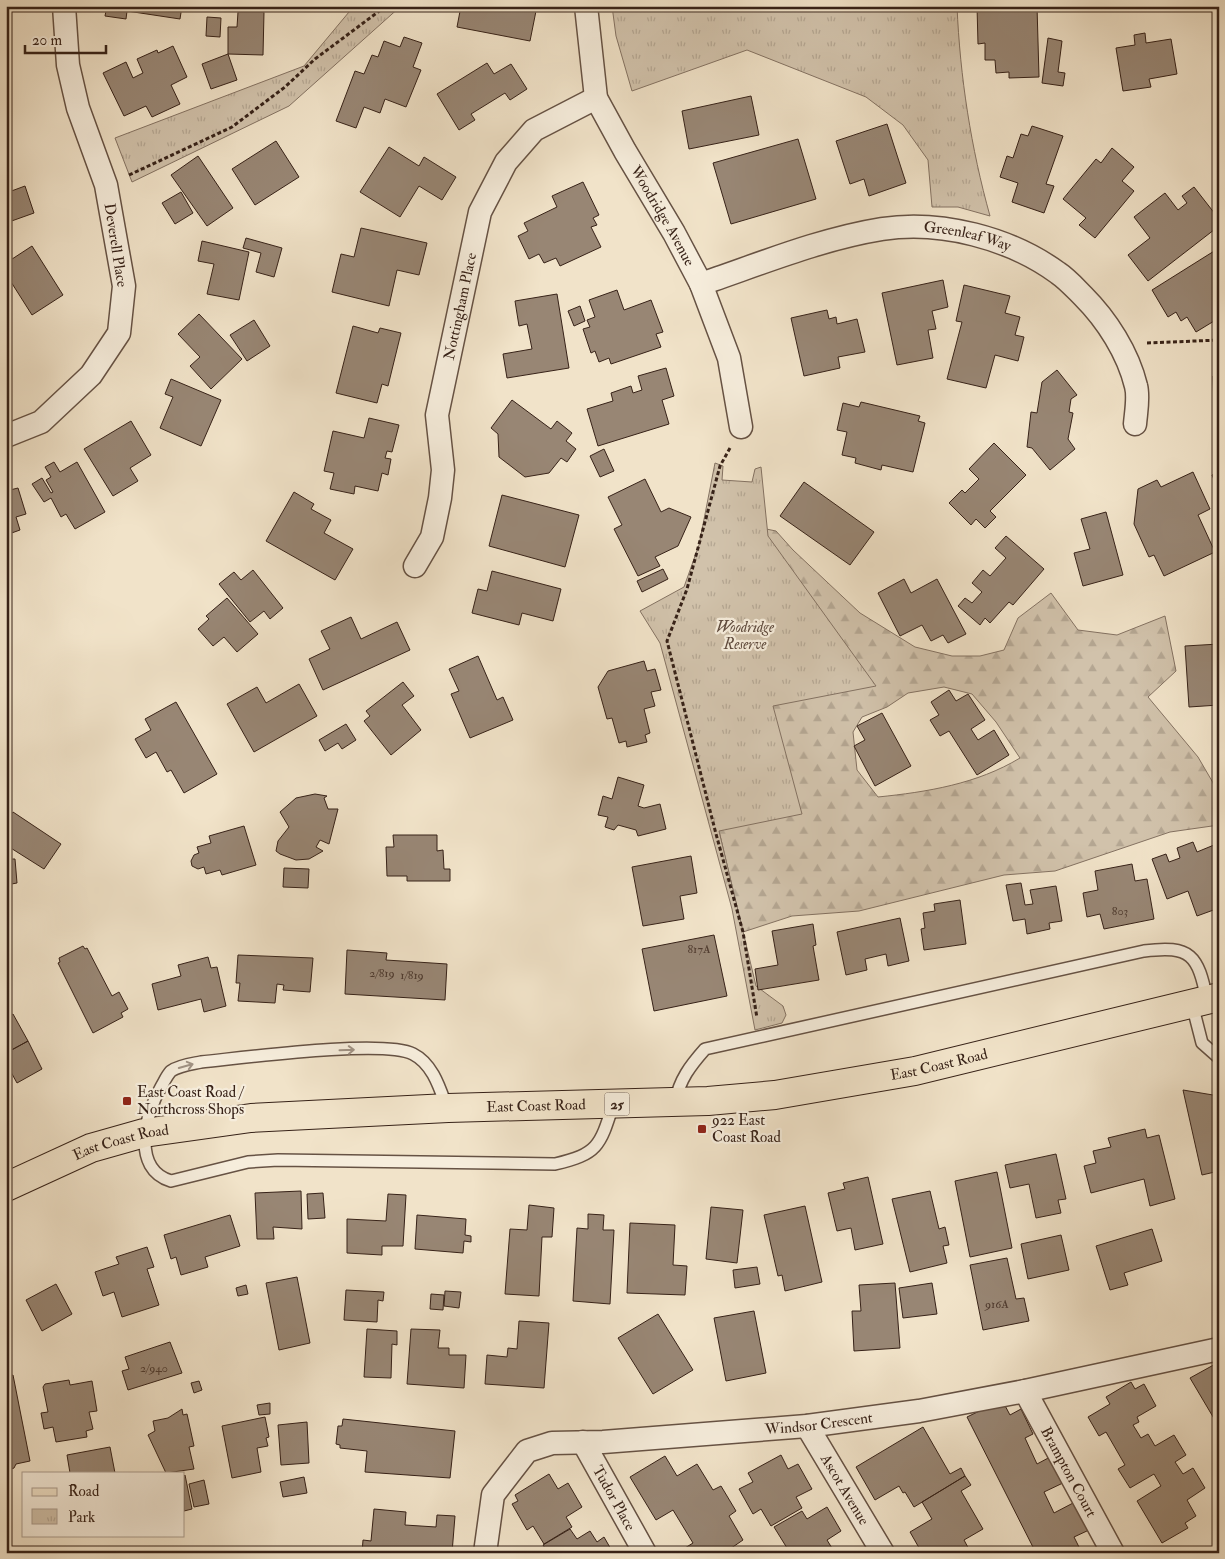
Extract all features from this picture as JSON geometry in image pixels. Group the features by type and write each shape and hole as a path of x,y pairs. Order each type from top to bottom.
{"main road":[{"name":"East Coast Road","path":"11,1181 91,1148 144,1132 251,1118 448,1108 612,1105 758,1097 880,1078 1206,1000"}],"street":[{"name":"Deverell Place","path":"6,436 41,422 91,375 119,333 124,286 106,185 78,108 70,73 64,6"},
{"name":"Woodridge Avenue","path":"586,6 596,98 674,233 701,284 729,358 741,427"},
{"name":"Nottingham Place","path":"415,566 432,537 440,498 443,470 437,414 480,212 506,162 534,130 596,98"},
{"name":"Greenleaf Way","path":"701,284 811,247 883,229 935,228 993,240 1024,253 1059,273 1091,304 1120,344 1136,388 1135,424"},
{"name":"Windsor Crescent","path":"484,1553 493,1495 526,1451 552,1443 807,1426 919,1411 1025,1391 1219,1348"},
{"name":"Brampton Court","path":"1025,1391 1113,1553"},
{"name":"Ascot Avenue","path":"807,1426 883,1553"},
{"name":"Tudor Place","path":"583,1442 645,1553"}],"lane":[{"path":"674,1102 686,1070 704,1048 1144,951 1168,948 1184,951 1201,969 1206,1000 1202,1043 1219,1058"},
{"path":"448,1108 434,1077 415,1055 401,1049 345,1050 201,1062 181,1067 170,1072 158,1092 151,1105 144,1132 150,1166 162,1178 171,1181 241,1164 278,1160 555,1164 581,1157 598,1144 612,1105"}],"path":[{"path":"124,177 232,126 285,87 315,59 386,6"},
{"path":"1120,344 1219,340"},
{"path":"741,427 720,466 687,589 667,642 743,932 760,1036"}],"green space":[{"path":"354,6 401,6 289,106 132,182 115,138 304,66"},
{"path":"612,6 957,6 964,86 972,138 990,216 958,207 932,207 928,160 903,125 866,97 747,50 632,91 616,36"},
{"name":"Woodridge Reserve","path":"715,463 723,466 722,480 752,482 755,469 761,467 768,536 876,686 773,706 802,814 719,831 756,986 783,1006 786,1015 782,1023 755,1030 732,909 660,643 640,611 684,587 699,545"},
{"path":"732,522 776,531 793,550 860,613 915,647 952,656 980,656 1004,650 1018,618 1051,593 1078,630 1117,635 1165,616 1176,671 1148,697 1198,757 1219,793 1219,825 1170,832 1055,871 1004,875 859,911 792,916 743,932 719,831","holes":["944,687 972,694 996,722 1020,758 987,774 951,785 878,797 857,770 853,732 862,717 887,707 908,693"]}],"building":[{"path":"107,6 182,6 180,19 127,11 126,19 105,16"},
{"path":"461,6 537,6 530,41 457,27"},
{"path":"977,6 1037,6 1039,77 1009,78 1009,72 996,73 995,60 985,60 985,43 978,44"},
{"path":"238,12 264,12 263,55 228,54 228,27 237,27"},
{"path":"207,17 221,18 220,37 206,36"},
{"path":"1145,33 1146,43 1171,39 1177,74 1149,79 1151,87 1123,91 1116,48 1135,45 1134,35"},
{"path":"404,37 422,43 413,67 421,70 406,107 385,99 380,113 364,107 356,128 336,121 355,71 364,74 372,55 378,57 384,41 400,47"},
{"path":"1048,38 1062,41 1058,72 1065,73 1063,86 1042,83"},
{"path":"173,46 187,77 171,85 180,104 152,117 146,106 124,116 103,73 126,62 133,78 143,73 137,59 157,50 158,53"},
{"path":"228,54 237,80 211,89 202,64"},
{"path":"487,63 494,74 511,64 527,89 510,100 505,93 471,114 475,120 459,130 437,94"},
{"path":"751,96 759,135 689,149 682,111"},
{"path":"887,124 906,183 869,196 864,179 850,184 836,141"},
{"path":"1032,126 1063,136 1046,184 1054,186 1044,213 1012,202 1018,183 1000,177 1007,156 1013,158 1021,134 1028,136"},
{"path":"798,139 816,199 731,224 713,163"},
{"path":"276,141 299,177 255,205 232,169"},
{"path":"389,147 419,166 424,157 456,177 442,200 419,186 400,217 360,192"},
{"path":"1112,148 1134,167 1122,181 1134,191 1095,238 1079,225 1086,218 1063,199 1096,159 1101,163"},
{"path":"198,156 233,208 207,226 171,175"},
{"path":"583,182 599,215 593,218 597,225 591,227 601,247 560,266 556,258 544,263 539,254 529,259 518,236 528,231 524,223 557,207 552,196"},
{"path":"25,186 34,213 6,223 6,193"},
{"path":"1194,187 1219,219 1219,226 1148,281 1128,255 1150,238 1134,217 1165,193 1178,210 1187,203 1182,196"},
{"path":"181,192 193,213 175,224 162,203"},
{"path":"361,228 427,243 419,275 397,270 389,306 332,292 341,254 354,257"},
{"path":"246,238 282,248 274,277 256,272 261,253 243,248"},
{"path":"202,241 249,252 239,300 207,294 214,264 198,261"},
{"path":"32,246 63,295 32,315 6,274 6,263"},
{"path":"1219,248 1219,318 1196,332 1187,317 1181,321 1176,312 1168,317 1152,290"},
{"path":"943,280 948,307 932,311 936,329 928,330 933,358 897,365 882,293"},
{"path":"964,285 1010,296 1005,313 1020,317 1015,335 1024,337 1018,361 995,355 986,388 947,379 962,322 956,321"},
{"path":"617,290 624,310 651,300 663,332 656,334 661,347 611,364 609,358 599,362 595,351 591,353 583,329 590,327 587,320 595,317 589,300"},
{"path":"557,294 569,368 507,378 503,354 532,349 527,324 519,326 515,301"},
{"path":"580,306 585,321 574,326 568,311"},
{"path":"827,310 829,319 836,317 837,324 857,319 865,352 838,357 840,368 804,376 791,318"},
{"path":"199,314 242,359 211,389 190,366 200,357 178,334"},
{"path":"254,320 270,346 247,361 230,335"},
{"path":"353,326 378,333 380,328 401,333 388,386 382,384 377,403 336,393"},
{"path":"666,368 674,396 662,400 669,424 598,446 587,409 613,401 611,393 631,386 633,393 642,390 638,376"},
{"path":"1057,370 1077,395 1071,399 1069,412 1073,413 1068,439 1075,449 1050,470 1032,448 1027,447 1031,412 1037,413 1042,382"},
{"path":"1213,376 1219,376 1219,408 1214,409"},
{"path":"171,379 221,400 201,446 160,428 173,397 165,394"},
{"path":"512,400 551,429 557,421 572,433 566,441 576,449 567,462 561,458 549,473 525,477 499,457 498,434 491,428"},
{"path":"861,402 920,416 918,421 925,423 913,472 882,465 881,470 855,463 856,458 842,455 847,432 837,430 843,403 859,407"},
{"path":"369,418 399,425 392,452 387,451 385,458 391,459 388,475 382,473 378,491 355,486 354,494 330,489 334,473 324,471 333,431 364,438"},
{"path":"131,421 151,455 130,468 138,481 113,496 84,449"},
{"path":"994,443 1026,475 990,511 996,517 985,528 976,519 971,525 949,503 962,490 965,493 979,479 969,469"},
{"path":"604,449 614,471 600,477 590,456"},
{"path":"54,462 60,472 77,462 105,512 75,529 66,514 61,517 51,498 44,502 32,484 42,478 51,493 53,492 46,480 51,477 45,467"},
{"path":"1193,472 1210,509 1198,515 1215,552 1164,576 1154,555 1149,557 1134,524 1138,489 1157,480 1161,487"},
{"path":"1219,472 1219,492 1212,475"},
{"path":"645,479 661,512 669,508 691,517 678,546 655,557 660,566 638,576 614,529 622,525 608,497"},
{"path":"804,482 874,532 850,565 780,516"},
{"path":"18,488 26,514 16,517 20,530 6,535 6,491"},
{"path":"294,492 314,504 311,509 331,520 324,533 353,549 335,580 266,541"},
{"path":"502,495 579,515 565,567 489,546"},
{"path":"1106,512 1123,575 1083,586 1074,553 1090,549 1081,519"},
{"path":"1006,536 1044,569 1013,605 1009,602 990,623 985,618 980,625 958,606 965,598 972,603 982,592 972,583 983,570 990,576 1006,558 995,548"},
{"path":"663,569 668,579 642,592 637,581"},
{"path":"253,570 283,608 270,619 264,611 250,622 219,584 234,572 241,580"},
{"path":"492,571 561,589 553,621 522,613 519,625 472,613 478,589 487,591"},
{"path":"904,579 911,593 937,579 966,634 948,643 943,635 931,641 922,625 900,636 878,593"},
{"path":"227,598 258,634 237,652 224,637 213,646 198,629 209,619 206,616"},
{"path":"351,617 361,639 397,622 410,650 323,690 309,659 330,649 321,631"},
{"path":"1219,644 1219,705 1189,707 1185,646"},
{"path":"478,656 497,700 503,697 513,720 470,738 451,694 459,691 449,669"},
{"path":"644,661 647,671 655,669 661,690 651,692 655,706 644,709 650,733 645,735 647,742 627,747 626,741 619,743 612,718 607,719 598,687 608,671"},
{"path":"403,682 414,696 402,705 421,730 391,755 364,721 370,716 366,711"},
{"path":"299,684 317,716 254,752 227,704 257,687 266,703"},
{"path":"949,690 956,701 968,694 985,720 971,729 978,740 994,730 1009,755 977,775 949,731 940,736 930,720 939,715 931,702"},
{"path":"176,702 217,774 184,793 171,770 167,772 156,752 146,758 135,739 151,730 145,719"},
{"path":"882,713 911,766 875,786 854,746 865,740 857,726"},
{"path":"346,724 356,740 342,749 338,743 325,751 319,740"},
{"path":"618,777 644,785 638,806 644,808 660,804 666,829 638,836 636,830 618,825 614,830 605,827 608,817 598,815 603,796 612,799"},
{"path":"315,794 327,796 324,798 328,809 338,809 329,844 320,840 316,847 323,851 309,859 296,860 280,854 276,851 278,841 289,827 280,812 296,798"},
{"path":"13,812 61,844 44,869 6,845 6,822"},
{"path":"244,826 256,865 222,875 220,870 206,874 204,867 198,869 192,866 191,861 194,855 199,853 197,847 211,843 209,836"},
{"path":"393,835 437,835 437,851 443,850 444,869 450,869 450,881 407,881 407,876 387,876 386,847 394,847"},
{"path":"1193,842 1197,852 1214,845 1219,857 1219,908 1197,916 1188,891 1167,899 1152,859 1166,854 1169,862 1180,858 1177,848"},
{"path":"691,856 697,893 680,896 684,919 643,926 632,867"},
{"path":"6,859 15,859 17,883 6,885"},
{"path":"1132,864 1135,881 1147,879 1154,919 1104,929 1100,914 1087,917 1083,893 1098,890 1095,871"},
{"path":"284,868 309,869 308,888 283,887"},
{"path":"1021,883 1025,905 1033,904 1030,890 1056,886 1062,921 1049,923 1050,929 1027,934 1025,919 1013,921 1006,885"},
{"path":"960,900 966,944 924,950 921,929 925,928 923,913 935,911 934,904"},
{"path":"900,918 909,961 888,966 886,954 865,959 867,970 846,975 837,932"},
{"path":"813,924 816,945 813,946 819,980 758,990 755,969 778,965 772,931"},
{"path":"714,935 727,996 654,1011 642,949"},
{"path":"83,946 85,949 87,948 112,996 119,992 128,1009 121,1013 123,1017 93,1033 58,963 60,962 59,958"},
{"path":"347,950 387,953 386,960 447,964 445,1000 345,994"},
{"path":"238,955 313,958 310,992 283,990 284,985 277,984 275,1003 238,1001 240,983 236,983"},
{"path":"208,957 211,968 217,967 226,1006 204,1012 201,999 158,1010 152,984 181,976 178,965"},
{"path":"13,1014 28,1041 6,1053 6,1018"},
{"path":"28,1041 42,1069 17,1083 6,1063 6,1053"},
{"path":"1183,1090 1219,1096 1219,1171 1202,1175"},
{"path":"1145,1129 1147,1138 1159,1135 1175,1199 1150,1206 1144,1179 1091,1193 1084,1166 1096,1163 1093,1151 1111,1147 1108,1138"},
{"path":"1056,1154 1066,1199 1058,1200 1061,1213 1036,1218 1029,1184 1010,1188 1005,1165"},
{"path":"997,1172 1012,1248 970,1257 955,1181"},
{"path":"868,1177 883,1244 855,1250 851,1228 837,1231 828,1193 845,1189 843,1183"},
{"path":"301,1191 302,1229 273,1227 274,1239 257,1239 255,1193"},
{"path":"930,1191 939,1229 945,1227 949,1245 943,1246 947,1263 910,1272 892,1199"},
{"path":"323,1193 325,1218 308,1219 307,1194"},
{"path":"388,1194 406,1195 403,1246 382,1246 382,1255 347,1253 347,1219 386,1221"},
{"path":"529,1205 554,1208 552,1237 542,1237 539,1296 505,1294 510,1229 527,1230"},
{"path":"805,1206 822,1282 785,1291 782,1275 778,1276 764,1215"},
{"path":"711,1207 743,1210 737,1263 706,1259"},
{"path":"588,1214 604,1215 603,1230 614,1230 610,1304 573,1301 577,1228 588,1229"},
{"path":"230,1215 240,1246 205,1257 208,1267 181,1275 176,1257 171,1259 164,1235"},
{"path":"417,1215 466,1219 465,1235 471,1236 471,1242 464,1241 463,1253 415,1249"},
{"path":"630,1223 675,1225 673,1265 687,1266 685,1295 627,1293"},
{"path":"1152,1229 1162,1261 1124,1273 1128,1285 1110,1290 1096,1246"},
{"path":"1061,1235 1069,1270 1028,1279 1021,1244"},
{"path":"147,1247 154,1267 147,1269 159,1305 122,1317 114,1292 103,1296 95,1272 119,1264 116,1257"},
{"path":"1007,1258 1016,1299 1024,1298 1029,1321 983,1330 970,1265"},
{"path":"757,1267 760,1284 735,1288 733,1270"},
{"path":"297,1277 310,1343 279,1350 266,1283"},
{"path":"895,1283 900,1348 854,1351 852,1311 861,1311 859,1285"},
{"path":"932,1283 937,1314 903,1318 899,1288"},
{"path":"56,1284 72,1314 42,1331 26,1300"},
{"path":"246,1285 248,1294 238,1296 236,1288"},
{"path":"346,1290 384,1292 383,1301 378,1300 377,1322 344,1320"},
{"path":"445,1291 461,1292 459,1308 444,1306"},
{"path":"431,1294 444,1295 443,1310 430,1309"},
{"path":"754,1311 766,1373 726,1381 714,1318"},
{"path":"658,1314 693,1370 653,1394 618,1338"},
{"path":"519,1321 549,1323 544,1388 485,1384 487,1355 507,1357 508,1348 517,1349"},
{"path":"367,1329 397,1331 397,1345 392,1344 391,1378 364,1377"},
{"path":"411,1329 440,1330 438,1348 449,1348 449,1355 466,1355 464,1388 407,1384"},
{"path":"170,1342 182,1373 128,1390 122,1371 129,1369 125,1357"},
{"path":"1219,1362 1219,1427 1190,1378"},
{"path":"13,1375 30,1461 16,1464 14,1468 6,1470 6,1377"},
{"path":"69,1380 70,1385 92,1381 97,1411 89,1412 93,1429 86,1431 87,1437 56,1442 53,1427 44,1429 41,1413 48,1412 43,1387 45,1384"},
{"path":"199,1381 202,1390 194,1393 191,1383"},
{"path":"1131,1382 1135,1389 1144,1384 1156,1406 1137,1417 1139,1422 1133,1425 1141,1438 1148,1434 1155,1446 1174,1435 1186,1455 1175,1462 1183,1474 1193,1468 1205,1488 1187,1500 1196,1516 1185,1523 1188,1528 1162,1543 1137,1501 1161,1486 1154,1474 1130,1488 1118,1469 1125,1465 1106,1432 1099,1436 1088,1417 1110,1404 1106,1397"},
{"path":"1002,1400 1010,1415 1021,1409 1033,1434 1025,1438 1037,1464 1052,1456 1065,1482 1044,1492 1054,1513 1075,1502 1089,1530 1074,1537 1081,1551 1036,1553 967,1417"},
{"path":"270,1403 270,1414 259,1415 257,1405"},
{"path":"182,1409 183,1415 187,1414 194,1446 189,1447 194,1469 166,1472 148,1435 155,1431 153,1421 168,1418"},
{"path":"265,1417 269,1437 266,1438 268,1446 257,1448 261,1472 232,1478 222,1426"},
{"path":"343,1419 455,1431 450,1478 365,1472 367,1451 340,1448 340,1445 336,1444 338,1426 342,1426"},
{"path":"307,1422 309,1463 281,1465 278,1425"},
{"path":"923,1427 950,1474 961,1468 965,1476 914,1507 899,1486 875,1500 856,1467"},
{"path":"110,1447 115,1472 70,1472 67,1455"},
{"path":"781,1455 788,1469 798,1464 812,1489 796,1497 802,1508 771,1526 761,1509 753,1514 739,1489 753,1482 748,1473"},
{"path":"665,1456 677,1476 697,1464 713,1490 721,1486 736,1511 729,1516 743,1540 724,1553 677,1553 693,1543 673,1510 656,1520 630,1477"},
{"path":"549,1474 558,1489 568,1483 582,1507 566,1517 572,1527 544,1544 533,1526 527,1530 512,1504 518,1501 515,1495"},
{"path":"185,1475 192,1509 185,1511"},
{"path":"965,1476 971,1485 961,1491 983,1529 964,1540 971,1553 922,1553 910,1532 932,1519 922,1502"},
{"path":"304,1477 307,1493 283,1497 280,1482"},
{"path":"204,1480 209,1504 194,1507 189,1484"},
{"path":"827,1507 841,1531 827,1540 835,1553 779,1553 787,1548 774,1527 802,1511 807,1519"},
{"path":"374,1509 406,1512 405,1525 436,1527 437,1515 455,1516 452,1553 362,1553 363,1540 371,1541"},
{"path":"570,1529 577,1539 590,1531 597,1542 604,1537 612,1551 609,1553 548,1553 543,1545"}],"place":[{"name":"East Coast Road / Northcross Shops","path":"127,1101"},
{"name":"922 East Coast Road","path":"702,1129"}]}
